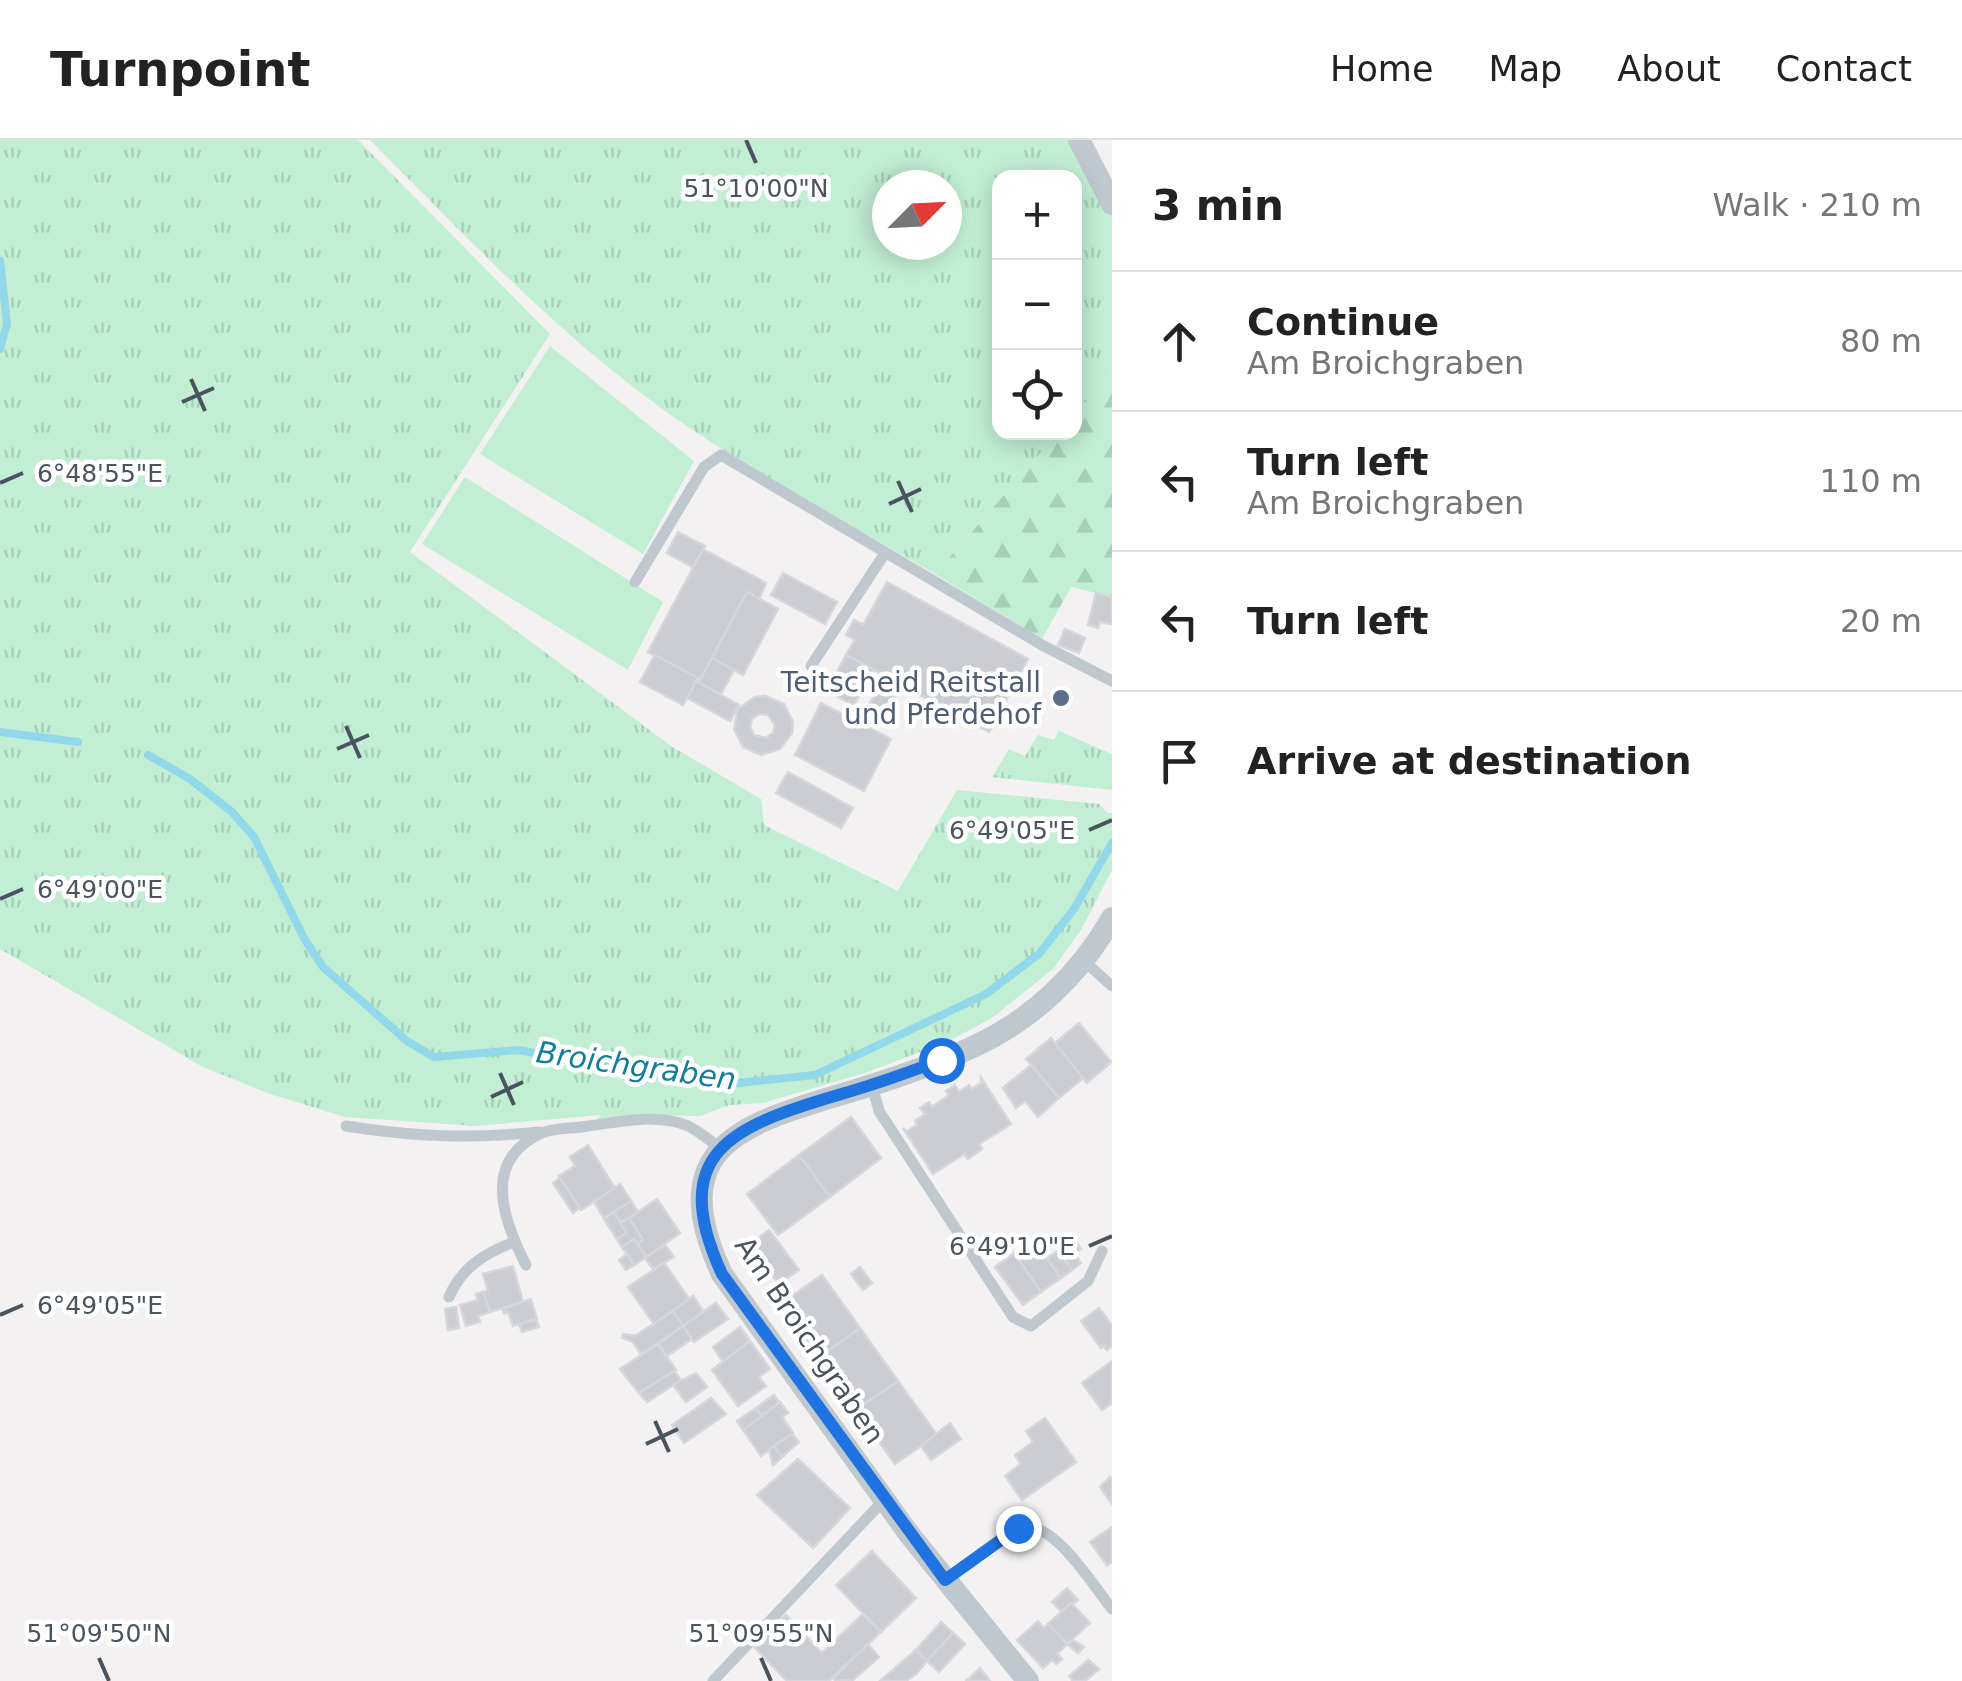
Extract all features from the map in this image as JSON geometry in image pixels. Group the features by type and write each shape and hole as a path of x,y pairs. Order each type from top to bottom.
{"street":[{"path":"1078,140 1112,204"},
{"path":"720,1148 748,1126 776,1114 872,1085 1008,1030 1049,998 1085,962 1112,918"},
{"name":"Am Broichgraben","path":"720,1148 705,1174 700,1209 722,1274 884,1500 1028,1681"}],"lane":[{"path":"636,582 704,467 721,456 1112,682"},
{"path":"811,666 885,553"},
{"path":"1085,962 1112,986"},
{"path":"872,1085 880,1111 1012,1317 1031,1326 1048,1314 1088,1281 1102,1252"},
{"path":"346,1126 406,1135 474,1138 630,1120 660,1121 687,1126 720,1148"},
{"path":"526,1266 514,1242 501,1191 504,1172 514,1153 544,1132"},
{"path":"450,1297 465,1270 514,1242"},
{"path":"713,1681 884,1500"},
{"path":"945,1580 1018,1528 1036,1526 1052,1536 1112,1610"}],"green space":[{"path":"0,140 358,140 550,334 410,552 671,746 761,799 764,825 898,891 957,790 1099,804 1112,813 1112,870 1081,930 1053,969 992,1018 951,1040 865,1073 763,1103 730,1105 700,1116 650,1115 595,1121 601,1115 475,1126 345,1117 270,1094 203,1067 0,949"},
{"path":"370,140 1072,140 1112,215 1112,372 1082,406 1082,170 992,170 992,440 1052,440 935,574 745,464 672,416 601,362"},
{"path":"550,346 694,461 643,554 480,454"},
{"path":"1112,372 1112,597 1071,587 1042,639 935,574 1052,440 1082,440 1082,406"},
{"path":"465,477 663,602 628,670 422,544"},
{"path":"1059,731 1112,754 1112,790 992,777 1009,749 1025,756 1038,735 1054,740"}],"building":[{"path":"678,532 705,546 693,567 667,553"},
{"path":"703,549 766,583 759,599 747,592 700,680 648,652"},
{"path":"783,573 837,602 825,624 771,595"},
{"path":"887,582 1028,659 989,732 846,655 855,640 846,635 854,620 863,625"},
{"path":"747,592 778,609 743,675 712,658"},
{"path":"1096,593 1112,597 1112,624 1100,622 1098,628 1088,625"},
{"path":"1065,629 1085,638 1079,653 1058,645"},
{"path":"655,655 698,678 683,705 640,682"},
{"path":"846,655 873,669 854,705 827,691"},
{"path":"712,658 734,670 721,694 696,681"},
{"path":"885,676 902,685 883,721 865,712"},
{"path":"696,681 739,705 730,721 687,698"},
{"path":"765,696 784,704 793,722 792,733 780,749 761,755 743,747 734,729 738,709 755,697","holes":["759,714 768,715 775,725 773,733 766,738 754,735 752,719"]},
{"path":"821,703 891,739 864,791 795,755"},
{"path":"788,772 853,808 841,828 776,793"},
{"path":"1079,1023 1111,1062 1087,1083 1055,1043"},
{"path":"1051,1038 1083,1078 1059,1098 1026,1059"},
{"path":"1031,1065 1059,1098 1038,1117 1025,1101 1016,1108 1003,1088"},
{"path":"981,1078 1011,1124 979,1144 982,1149 968,1159 964,1154 933,1174 903,1128 907,1131 917,1125 915,1121 925,1114 920,1108 929,1102 932,1107 949,1095 946,1091 955,1085 959,1092 969,1085 971,1089 981,1083"},
{"path":"851,1117 881,1158 830,1197 799,1155"},
{"path":"588,1145 615,1188 581,1210 559,1176 575,1166 570,1157"},
{"path":"799,1155 830,1197 778,1235 747,1194"},
{"path":"560,1178 580,1208 573,1213 553,1183"},
{"path":"620,1184 631,1201 604,1218 594,1202"},
{"path":"657,1199 680,1233 646,1257 638,1244 643,1240 629,1218"},
{"path":"631,1201 638,1212 620,1223 614,1212"},
{"path":"614,1212 627,1233 617,1239 604,1219"},
{"path":"629,1218 643,1240 638,1244 634,1239 622,1247 617,1239 627,1233 620,1223"},
{"path":"769,1230 799,1270 779,1284 749,1245"},
{"path":"634,1239 646,1257 634,1265 622,1247"},
{"path":"1074,1239 1081,1249 1074,1253 1081,1263 1072,1270 1058,1251"},
{"path":"1034,1240 1061,1278 1041,1292 1014,1253"},
{"path":"665,1245 674,1257 653,1269 645,1258"},
{"path":"1058,1251 1072,1270 1061,1278 1047,1258"},
{"path":"1014,1253 1041,1292 1023,1305 995,1267"},
{"path":"627,1254 634,1265 626,1270 619,1260"},
{"path":"664,1263 689,1299 654,1324 628,1287"},
{"path":"513,1266 523,1302 490,1312 483,1292 488,1291 483,1274"},
{"path":"860,1267 872,1283 863,1290 851,1274"},
{"path":"822,1275 860,1328 819,1358 805,1339 801,1342 792,1330 796,1327 780,1304"},
{"path":"483,1292 490,1312 478,1316 480,1322 466,1326 460,1305 478,1300 476,1294"},
{"path":"693,1296 704,1312 683,1326 673,1311"},
{"path":"531,1299 537,1319 513,1326 503,1309"},
{"path":"716,1303 728,1319 694,1342 683,1326"},
{"path":"456,1307 459,1328 448,1330 445,1309"},
{"path":"1099,1308 1112,1325 1112,1346 1107,1350 1101,1348 1081,1321"},
{"path":"673,1311 683,1326 641,1354 632,1341 622,1338 623,1334 635,1336"},
{"path":"536,1319 539,1327 522,1332 519,1324"},
{"path":"683,1326 692,1339 667,1356 658,1344"},
{"path":"740,1327 750,1341 723,1362 713,1347"},
{"path":"860,1328 898,1381 856,1410 840,1388 836,1391 828,1379 832,1376 819,1358"},
{"path":"750,1341 770,1369 759,1377 766,1386 738,1406 712,1370"},
{"path":"658,1344 676,1370 639,1393 620,1369"},
{"path":"1112,1361 1112,1403 1102,1410 1082,1383"},
{"path":"674,1371 681,1380 647,1402 639,1393"},
{"path":"696,1373 707,1387 686,1402 673,1385"},
{"path":"898,1381 937,1435 895,1464 856,1410"},
{"path":"774,1395 780,1404 762,1416 756,1408"},
{"path":"711,1398 726,1414 684,1443 672,1425"},
{"path":"780,1402 788,1413 782,1417 793,1433 761,1456 743,1430"},
{"path":"756,1408 762,1416 743,1430 737,1421"},
{"path":"1045,1418 1076,1462 1022,1500 1005,1476 1021,1464 1015,1455 1033,1442 1026,1431"},
{"path":"950,1423 961,1439 931,1460 921,1446"},
{"path":"792,1434 799,1442 782,1457 774,1446"},
{"path":"774,1446 782,1457 773,1465 769,1450"},
{"path":"798,1459 850,1508 813,1548 757,1495"},
{"path":"1110,1477 1112,1480 1112,1504 1100,1487"},
{"path":"1112,1527 1112,1562 1107,1565 1090,1542"},
{"path":"872,1551 916,1598 881,1632 836,1585"},
{"path":"1067,1588 1078,1600 1062,1612 1052,1602"},
{"path":"1071,1603 1090,1623 1067,1644 1048,1624"},
{"path":"863,1614 881,1632 829,1681 787,1681 753,1646 786,1615 822,1653"},
{"path":"1038,1621 1044,1628 1048,1624 1067,1644 1057,1654 1062,1659 1056,1664 1052,1660 1043,1668 1017,1640"},
{"path":"941,1622 953,1633 927,1661 916,1650"},
{"path":"953,1633 965,1644 939,1672 927,1661"},
{"path":"1073,1640 1084,1647 1078,1653 1067,1644"},
{"path":"868,1644 879,1657 853,1680 836,1681 833,1678"},
{"path":"916,1650 927,1661 916,1674 906,1681 880,1681"},
{"path":"1088,1660 1099,1669 1085,1681 1073,1681 1069,1676"},
{"path":"980,1668 990,1681 966,1681"}],"waterway":[{"name":"Broichgraben","path":"0,261 7,324 0,349"},
{"name":"Broichgraben","path":"0,732 78,742"},
{"name":"Broichgraben","path":"148,755 190,779 232,812 254,837 305,940 323,967 407,1041 434,1057 518,1050 644,1073 738,1083 815,1075 986,994 1039,954 1074,909 1112,843"}],"place":[{"name":"Teitscheid Reitstall und Pferdehof","path":"1061,698"}],"route":[{"path":"941,1060 748,1126 720,1148 705,1174 700,1209 708,1244 722,1274 945,1580 1018,1528"}]}
